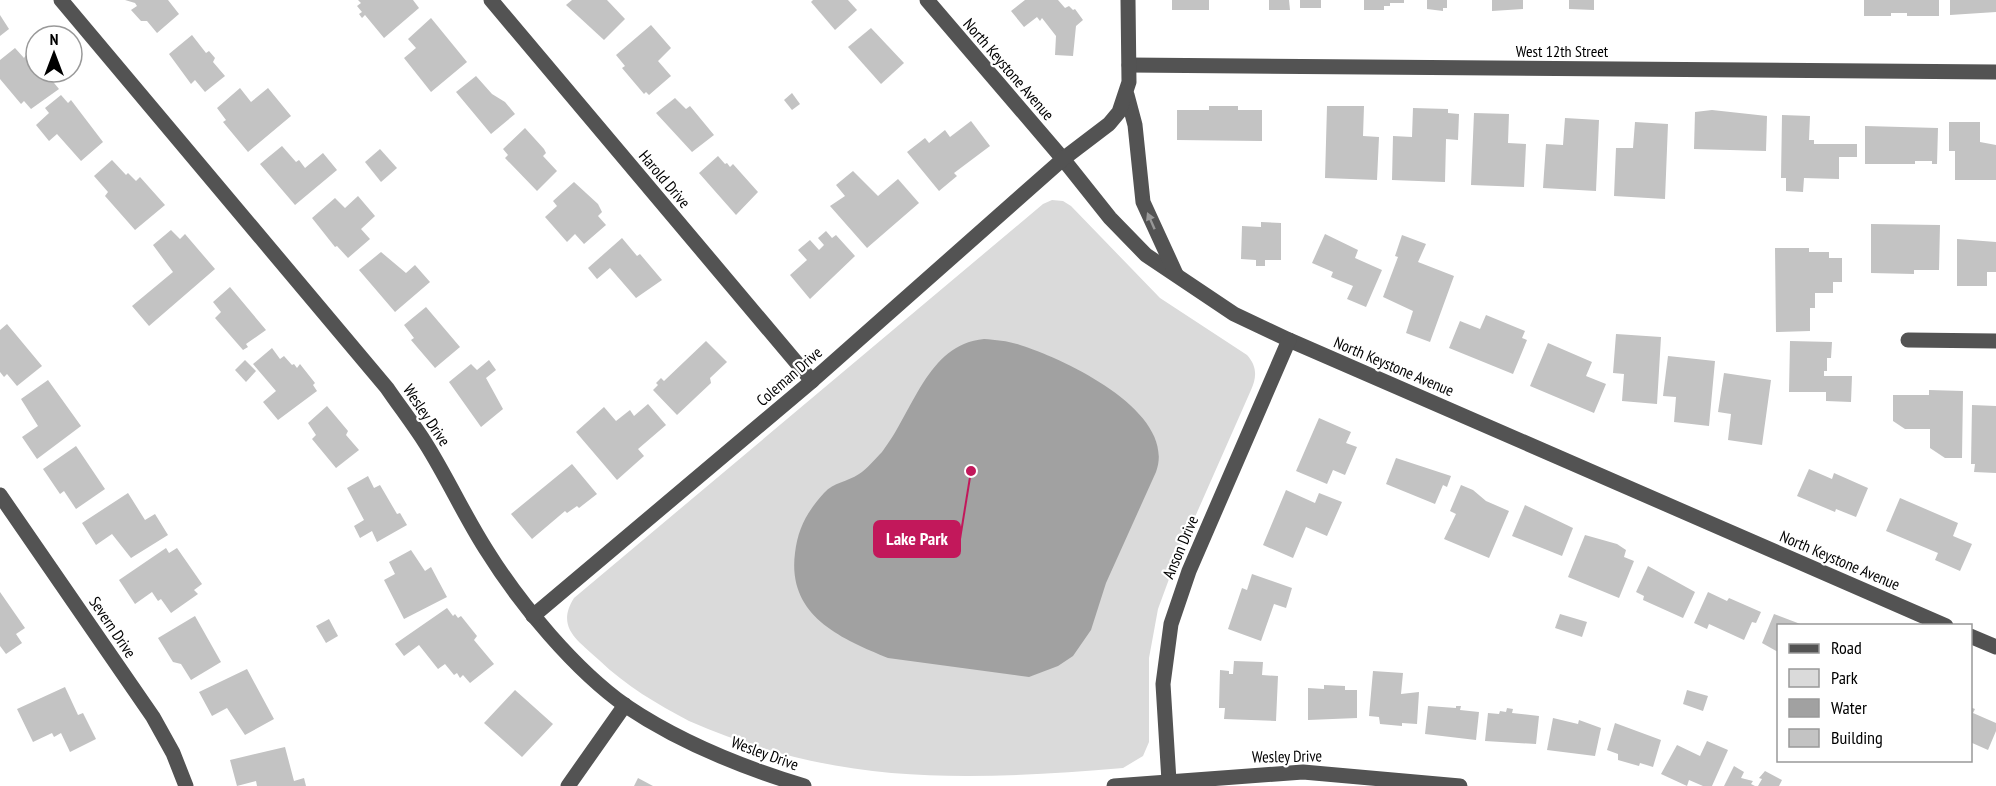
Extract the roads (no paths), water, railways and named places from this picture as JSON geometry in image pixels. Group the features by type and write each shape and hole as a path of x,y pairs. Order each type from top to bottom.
{"street":[{"name":"Wesley Drive","path":"61,0 387,388 426,444 486,550 533,616 571,656 625,705 704,750 758,772 804,786"},
{"name":"Harold Drive","path":"490,0 812,381"},
{"name":"North Keystone Avenue","path":"927,0 1064,159 1110,218 1146,255 1234,314 1942,624"},
{"path":"1128,0 1127,95 1135,125 1143,202 1176,274"},
{"name":"West 12th Street","path":"1128,65 1996,72"},
{"name":"Coleman Drive","path":"533,616 812,381 1064,159 1109,124 1119,112 1127,95"},
{"name":"Anson Drive","path":"1169,781 1163,684 1171,624 1189,571 1289,340"},
{"path":"1908,340 1996,341"},
{"name":"Severn Drive","path":"0,495 153,717 173,753 186,786"},
{"path":"1972,636 1996,647"},
{"path":"568,786 625,705"},
{"name":"Wesley Drive","path":"1114,786 1304,772 1460,786"}],"water":[{"path":"984,339 1020,345 1040,352 1063,362 1113,391 1135,409 1150,429 1158,450 1156,472 1106,583 1091,630 1073,656 1058,666 1029,677 888,658 852,642 820,621 808,608 799,593 795,574 798,536 804,521 818,500 832,487 862,472 882,452 923,383 948,353 965,344"}],"place":[{"name":"Lake Park","path":"971,471"}]}
